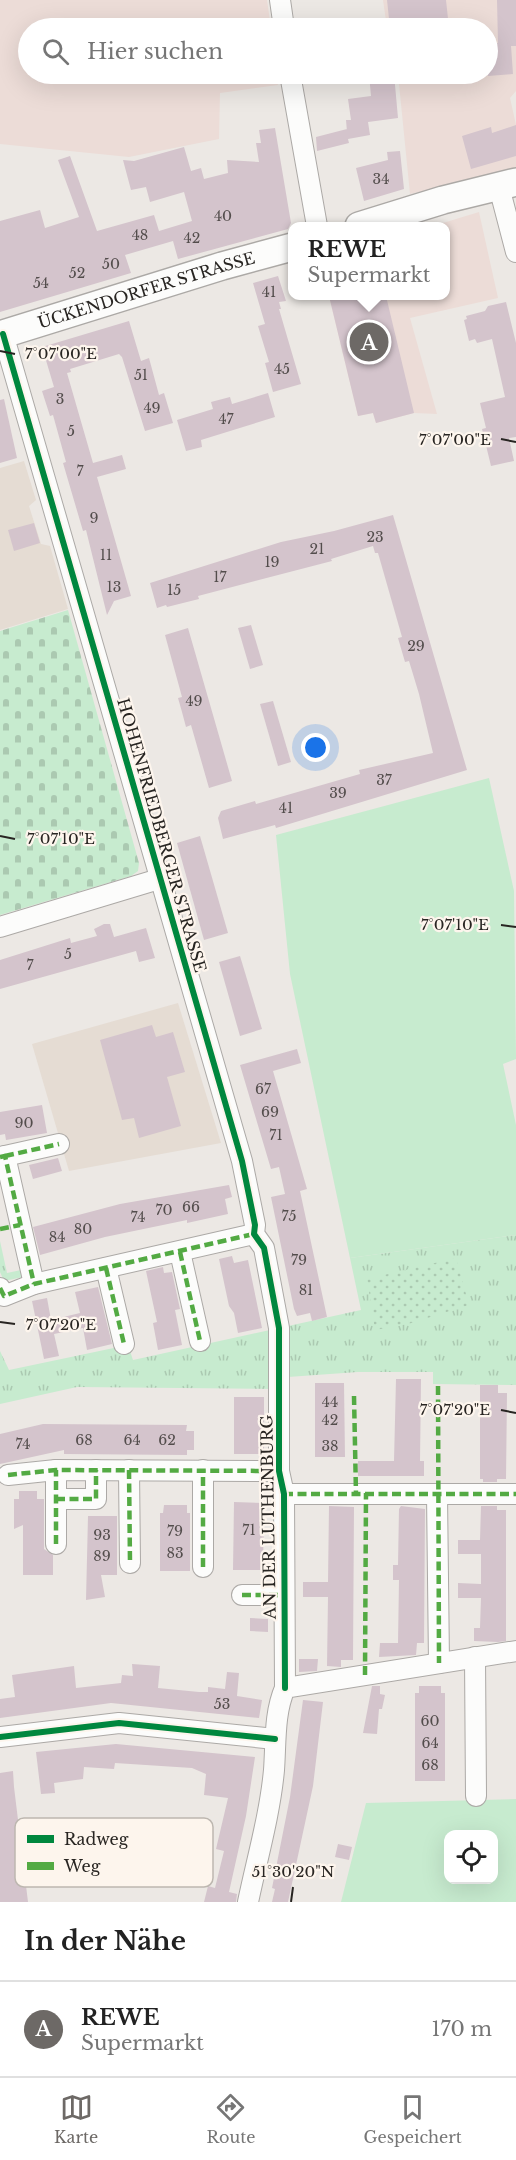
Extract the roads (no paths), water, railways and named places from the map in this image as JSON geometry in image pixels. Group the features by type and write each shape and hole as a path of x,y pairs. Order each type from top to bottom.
{"main road":[{"path":"372,222 443,200 507,185"},
{"name":"ÜCKENDORFER STRASSE","path":"1,334 288,248"}],"street":[{"path":"280,0 283,18"},
{"path":"292,84 316,222"},
{"path":"507,185 516,252"},
{"name":"HOHENFRIEDBERGER STRASSE","path":"1,334 242,1161 255,1225 254,1234 264,1248 275,1296 281,1345"},
{"path":"0,927 159,879"},
{"path":"34,1284 2,1156 58,1144"},
{"path":"0,1288 4,1296 34,1284 254,1234"},
{"path":"180,1252 200,1341"},
{"path":"106,1268 124,1344"},
{"name":"AN DER LUTHENBURG","path":"248,1902 273,1772 275,1739 281,1698 285,1688 284,1494 279,1471 281,1345"},
{"path":"56,1470 56,1544"},
{"name":"AN DER LUTHENBURG","path":"8,1475 56,1470 279,1471"},
{"path":"56,1499 96,1499 96,1470"},
{"path":"129,1470 130,1563"},
{"path":"203,1470 203,1568"},
{"name":"AN DER LUTHENBURG","path":"284,1494 516,1494"},
{"path":"437,1494 439,1663"},
{"path":"242,1594 283,1595"},
{"path":"285,1688 516,1651"},
{"path":"475,1657 476,1796"},
{"path":"0,1737 83,1725 119,1723 275,1739"}],"place":[{"name":"REWE","path":"369,342"}]}
